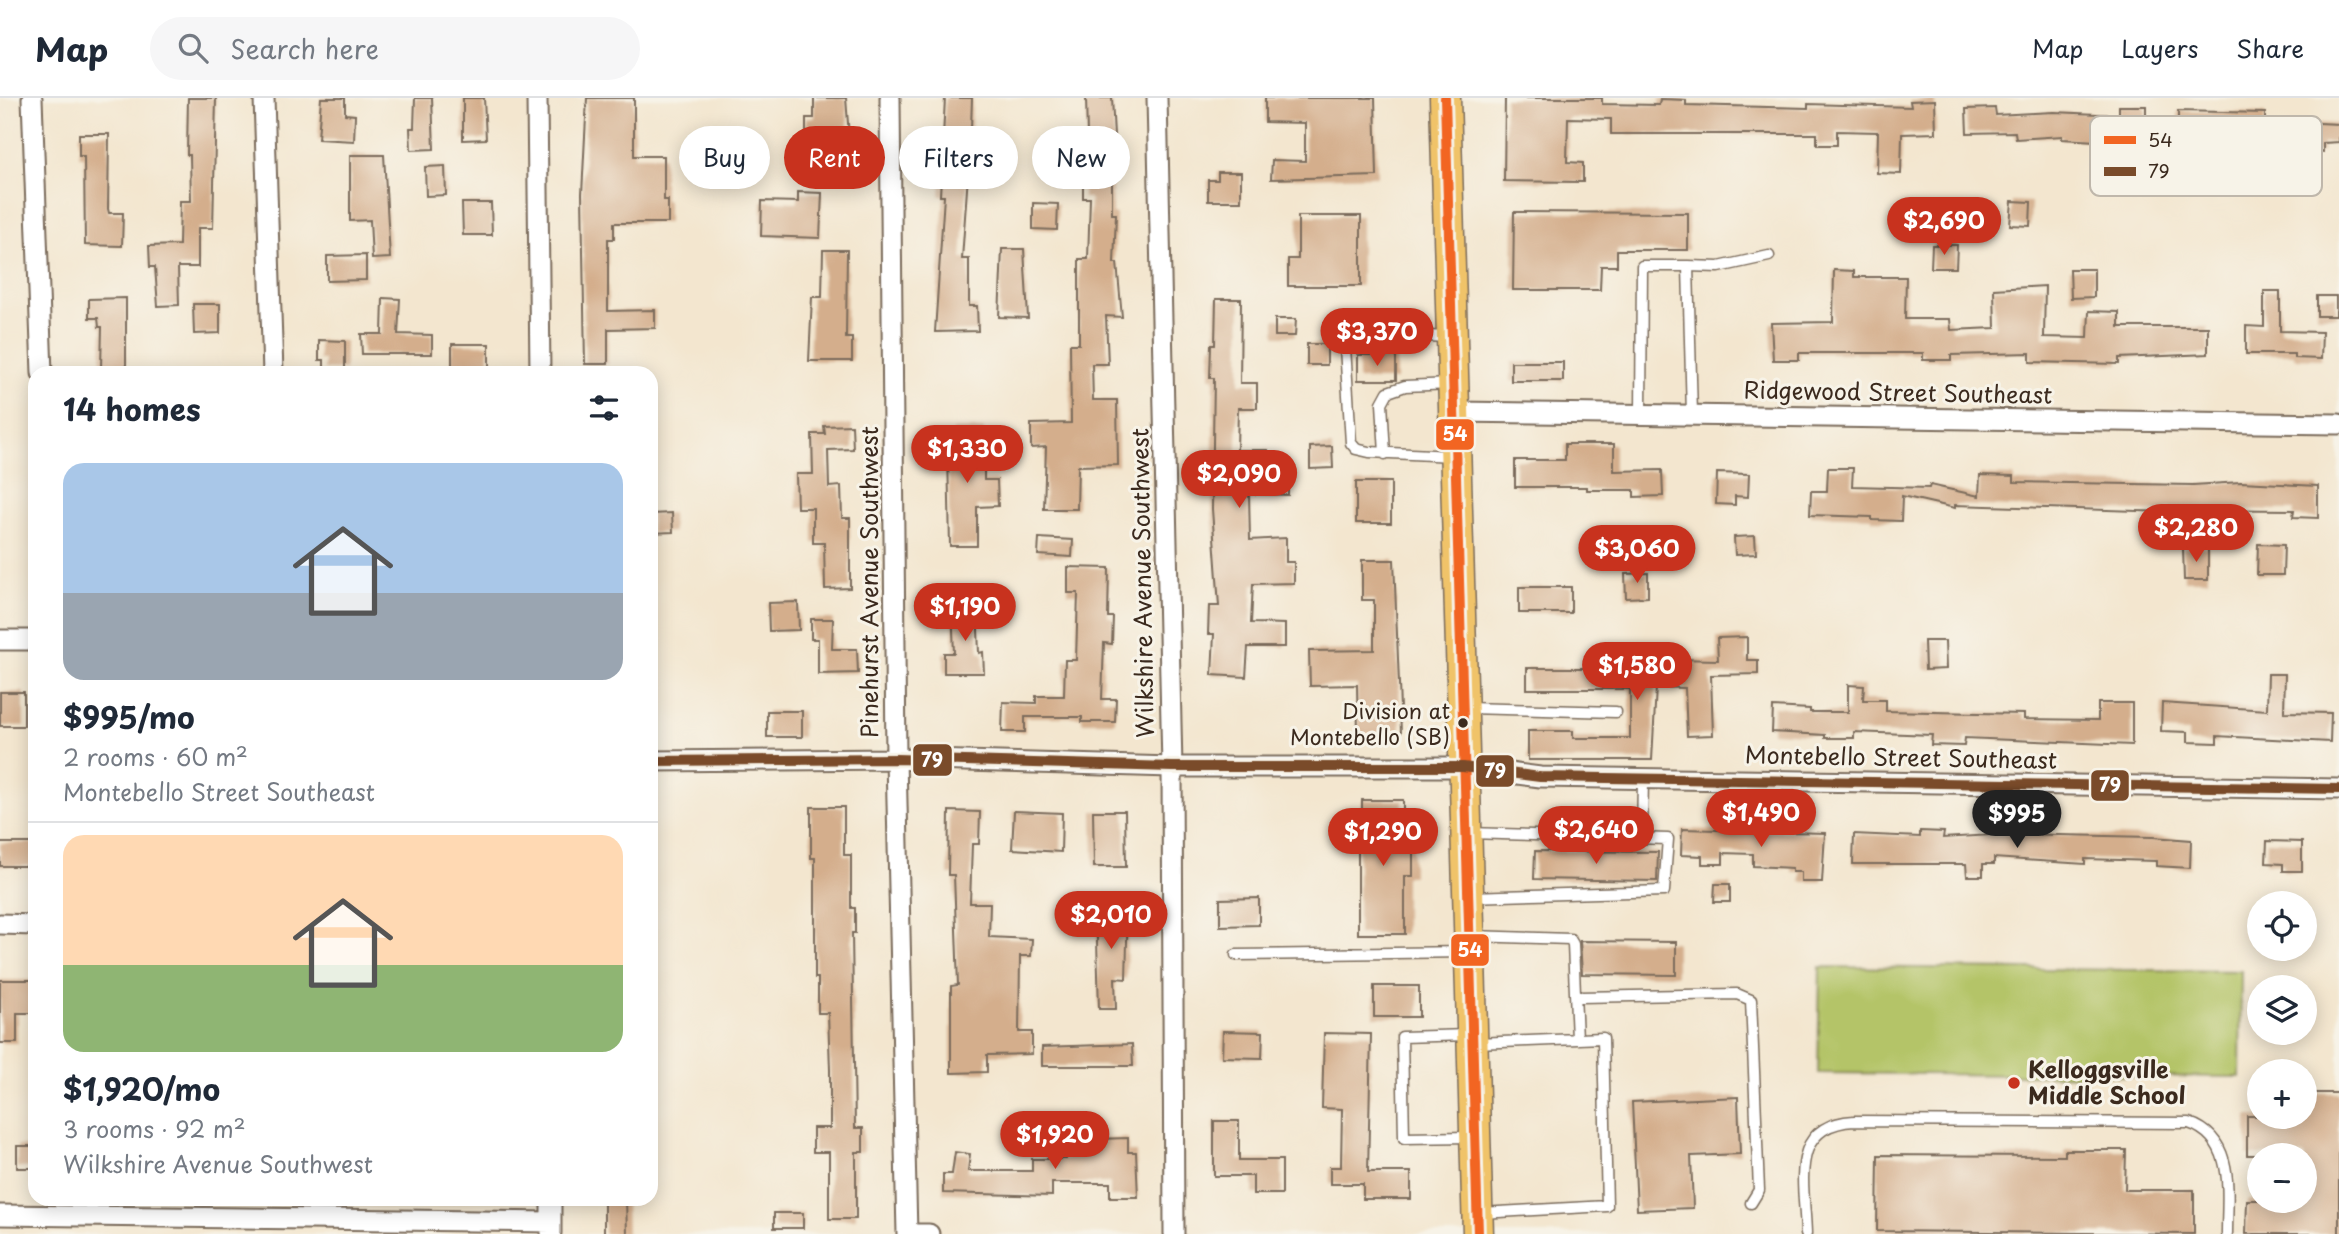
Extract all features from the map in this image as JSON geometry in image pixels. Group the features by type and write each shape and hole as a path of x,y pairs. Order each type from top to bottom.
{"main road":[{"path":"1446,98 1478,1223"}],"street":[{"path":"32,98 42,366"},
{"path":"264,98 273,366"},
{"path":"537,98 540,366"},
{"name":"Pinehurst Avenue Southwest","path":"890,98 896,759 907,1234"},
{"name":"Wilkshire Avenue Southwest","path":"1157,98 1172,767 1174,1234"},
{"name":"Ridgewood Street Southeast","path":"1455,398 1640,414 2339,424"},
{"path":"0,640 28,640"},
{"name":"Montebello Street Southeast","path":"658,761 896,759 1172,767 1463,767 1540,777 2339,789"},
{"path":"0,924 28,925"},
{"path":"0,1215 551,1228 551,1206"},
{"path":"907,1234 929,1234"}],"lane":[{"path":"1640,414 1642,266 1719,267 1769,256"},
{"path":"1688,266 1692,415"},
{"path":"1453,337 1377,333 1348,336 1345,346 1351,443 1356,449 1385,454 1457,456"},
{"path":"1385,454 1382,403 1388,392 1405,387 1455,398"},
{"path":"1462,708 1616,712"},
{"path":"1642,838 1643,778"},
{"path":"1465,833 1668,839 1664,891 1467,897"},
{"path":"1236,955 1570,939 1573,944 1577,1039"},
{"path":"1575,993 1580,997 1737,994 1751,1000 1759,1190 1751,1203"},
{"path":"1475,1137 1404,1138 1402,1037 1604,1038 1607,1206 1478,1223"},
{"path":"1806,1234 1804,1153 1811,1139 1824,1126 1854,1121 2189,1123 2205,1129 2223,1153 2227,1234"}],"green space":[{"path":"1820,967 2241,971 2240,1077 1818,1073"}],"building":[{"path":"188,98 216,98 213,228 198,228 198,267 178,267 179,305 158,306 155,267 150,267 149,246 179,245 180,201 191,201 190,155 187,155"},
{"path":"321,98 345,98 345,114 355,115 354,141 318,139"},
{"path":"415,98 432,98 434,149 411,150 410,128 414,128"},
{"path":"463,98 484,98 486,139 463,140"},
{"path":"587,98 634,98 634,156 664,156 664,200 668,200 668,223 614,223 614,239 608,239 608,311 655,310 655,328 608,329 608,364 585,364 582,194"},
{"path":"814,98 846,98 848,126 806,126 806,118 814,118"},
{"path":"945,98 972,98 971,126 944,126"},
{"path":"1086,98 1112,98 1114,126 1087,126"},
{"path":"1265,98 1375,98 1377,176 1271,179 1272,160 1305,161 1305,123 1265,122"},
{"path":"1505,98 1602,98 1602,104 1659,105 1660,99 1686,100 1686,105 1808,108 1808,104 1911,107 1910,101 1935,100 1936,133 1902,134 1901,174 1877,173 1878,132 1837,131 1837,145 1817,145 1817,134 1611,134 1611,119 1568,118 1567,162 1583,163 1583,182 1504,181"},
{"path":"2119,106 2146,106 2146,116 2090,116 2090,141 2062,139 2062,136 2016,139 2015,132 1967,133 1966,109 1995,108 1996,115 2054,112 2119,115"},
{"path":"2178,111 2265,113 2265,116 2178,116"},
{"path":"2322,123 2339,124 2339,142 2323,143 2323,152"},
{"path":"79,134 109,134 108,209 109,213 123,213 122,246 85,245 84,156 79,156"},
{"path":"350,155 384,155 390,258 372,259 370,220 350,221"},
{"path":"445,166 446,195 426,196 425,167"},
{"path":"1218,172 1241,172 1241,201 1208,201 1208,180 1218,180"},
{"path":"940,189 967,189 962,259 969,259 969,306 977,306 978,331 935,332 944,196 940,196"},
{"path":"1083,189 1112,189 1112,214 1116,214 1114,263 1117,263 1122,317 1106,316 1108,364 1092,364 1093,400 1117,400 1118,465 1078,466 1077,509 1044,509 1046,447 1031,448 1031,424 1071,423 1070,344 1079,344 1079,259 1088,259 1090,198 1083,198"},
{"path":"798,192 822,193 820,238 761,236 762,201 798,202"},
{"path":"2012,201 2031,202 2030,226 2010,225"},
{"path":"462,203 491,203 492,235 463,235"},
{"path":"1033,203 1058,204 1057,230 1033,229"},
{"path":"1514,212 1688,213 1688,250 1617,250 1617,266 1601,266 1600,290 1513,290"},
{"path":"1298,216 1361,216 1361,286 1288,286 1288,259 1298,259"},
{"path":"1932,245 1957,245 1956,268 1931,268"},
{"path":"1002,249 1024,249 1028,318 999,317"},
{"path":"823,250 847,250 846,338 852,338 852,361 809,361 812,297 822,297"},
{"path":"366,255 366,280 327,281 327,256"},
{"path":"2070,269 2094,269 2094,297 2071,298"},
{"path":"1834,270 1854,271 1854,277 1906,277 1905,319 1950,319 1951,330 1995,328 1994,289 2045,286 2044,337 2088,338 2089,311 2119,312 2119,327 2208,327 2208,354 2119,358 2119,364 2030,362 2030,353 1951,355 1951,360 1923,360 1923,353 1799,353 1799,360 1773,360 1771,323 1833,322"},
{"path":"2264,291 2280,291 2280,331 2322,332 2321,359 2294,358 2294,354 2246,354 2246,326 2264,327"},
{"path":"2317,296 2336,296 2336,316 2317,316"},
{"path":"126,298 126,366 101,366 102,327 99,327 98,318 89,318 89,299"},
{"path":"383,298 400,299 398,334 432,335 432,354 362,354 361,334 382,334"},
{"path":"1216,299 1241,299 1240,383 1257,383 1257,408 1238,408 1237,450 1268,450 1268,473 1288,474 1288,495 1249,494 1250,540 1286,538 1286,562 1294,562 1294,583 1253,584 1251,623 1285,624 1285,647 1248,647 1246,677 1212,675 1214,634 1208,634 1209,606 1219,606 1212,509 1214,378 1210,378 1211,345 1215,345"},
{"path":"193,304 220,304 220,333 194,334"},
{"path":"1275,319 1296,319 1295,336 1275,336"},
{"path":"319,340 345,341 345,366 324,366 324,360 319,360"},
{"path":"452,344 489,344 489,366 452,366"},
{"path":"1307,344 1327,344 1327,365 1307,365"},
{"path":"1358,355 1396,355 1396,380 1358,380"},
{"path":"1511,362 1563,362 1563,381 1511,381"},
{"path":"852,425 853,449 828,450 829,487 841,486 842,518 850,518 850,588 825,589 824,543 813,543 813,508 797,508 796,474 813,474 812,434 825,434 824,426"},
{"path":"984,429 984,480 997,480 998,506 977,507 977,546 950,546 948,454 945,454 945,438 953,438 953,430"},
{"path":"1565,444 1614,444 1614,471 1662,470 1663,496 1634,497 1634,490 1587,490 1587,487 1515,487 1515,460 1565,460"},
{"path":"1332,446 1333,468 1310,469 1310,447"},
{"path":"1828,468 1853,468 1852,486 1929,488 1930,485 1979,496 1980,475 2014,476 2014,482 2193,485 2241,482 2318,486 2318,518 2293,517 2294,510 2167,509 2167,512 1955,505 1955,508 1902,496 1901,521 1810,515 1811,491 1827,491"},
{"path":"1717,473 1749,474 1748,497 1735,496 1735,505 1716,504"},
{"path":"1356,482 1391,482 1391,523 1356,523"},
{"path":"672,513 673,532 658,533 658,514"},
{"path":"1755,536 1756,554 1735,555 1734,537"},
{"path":"1039,538 1073,540 1072,557 1038,555"},
{"path":"2258,544 2284,545 2283,575 2257,575"},
{"path":"2208,547 2208,580 2184,580 2183,548"},
{"path":"1362,560 1394,560 1401,733 1358,734 1357,685 1310,686 1309,651 1374,650 1374,600 1362,600"},
{"path":"1068,567 1109,568 1108,617 1113,617 1112,644 1104,643 1102,699 1116,699 1115,722 1082,722 1082,717 1025,717 1025,732 1002,732 1003,702 1036,703 1036,696 1064,696 1065,660 1076,660 1078,593 1068,593"},
{"path":"1648,573 1648,597 1626,598 1625,574"},
{"path":"1519,587 1571,587 1571,613 1519,613"},
{"path":"798,602 799,630 769,631 768,603"},
{"path":"977,606 979,653 983,652 984,673 944,673 944,653 954,653 952,607"},
{"path":"811,619 833,619 832,649 857,649 858,673 818,674 818,639 811,639"},
{"path":"1747,637 1747,660 1758,660 1758,674 1711,675 1713,735 1687,736 1685,688 1656,687 1652,760 1528,760 1528,731 1573,731 1573,738 1630,738 1630,689 1527,689 1527,668 1673,668 1673,659 1718,660 1717,638"},
{"path":"1924,641 1945,641 1946,669 1925,670"},
{"path":"2268,674 2285,674 2284,712 2331,713 2330,742 2217,736 2217,743 2188,742 2188,732 2161,731 2162,703 2267,710"},
{"path":"1848,685 1864,686 1863,700 1886,700 1886,711 2024,714 2024,719 2098,720 2098,703 2132,703 2132,745 1965,738 1964,746 1931,745 1932,735 1854,732 1854,738 1825,738 1825,735 1772,732 1773,707 1810,709 1810,712 1848,712"},
{"path":"0,692 24,692 24,726 0,726"},
{"path":"767,711 802,711 802,737 767,737"},
{"path":"1362,800 1403,800 1403,841 1413,841 1413,876 1405,876 1405,934 1358,934 1358,841 1362,841"},
{"path":"811,807 844,807 844,855 851,855 851,908 855,908 855,933 852,933 855,1128 863,1128 863,1152 856,1152 856,1219 829,1219 829,1152 813,1152 813,1128 830,1128 830,1070 828,1013 818,1013 818,978 815,978 815,858 811,858"},
{"path":"949,811 980,812 979,844 972,844 970,903 990,903 989,937 1032,939 1031,956 1020,956 1019,1032 1032,1032 1032,1054 987,1055 987,1072 951,1073 951,986 958,985 954,875 948,875"},
{"path":"1014,811 1062,813 1061,852 1012,849"},
{"path":"1093,811 1125,811 1126,867 1094,867"},
{"path":"1682,829 1825,833 1822,882 1801,882 1801,872 1792,872 1792,868 1753,866 1753,854 1723,853 1723,864 1702,864 1702,856 1681,855"},
{"path":"1920,831 1944,832 1943,838 2007,834 2191,840 2190,868 2156,866 2156,861 2085,859 2085,864 1994,858 1994,864 1983,864 1983,876 1967,876 1966,864 1853,864 1854,834 1920,837"},
{"path":"2267,841 2302,842 2302,871 2283,871 2283,864 2266,863"},
{"path":"0,843 28,843 28,866 0,866"},
{"path":"1535,851 1658,852 1657,881 1534,879"},
{"path":"1715,884 1730,884 1730,902 1714,902"},
{"path":"1259,898 1259,925 1220,926 1220,899"},
{"path":"1128,905 1126,979 1115,978 1116,1009 1099,1009 1096,906"},
{"path":"1580,941 1676,942 1676,975 1582,974"},
{"path":"0,980 28,980 28,1013 17,1013 17,1043 0,1043"},
{"path":"1374,986 1419,986 1419,1017 1374,1017"},
{"path":"1223,1031 1263,1032 1262,1058 1222,1057"},
{"path":"1324,1033 1371,1034 1368,1172 1411,1172 1411,1199 1363,1199 1363,1184 1330,1184 1330,1167 1341,1167 1342,1109 1322,1108"},
{"path":"1132,1044 1133,1066 1042,1066 1042,1047"},
{"path":"2317,1093 2339,1093 2339,1234 2246,1234 2247,1200 2247,1213 2317,1213 2317,1143 2247,1143 2247,1129 2317,1129"},
{"path":"1738,1097 1740,1154 1691,1156 1693,1208 1637,1210 1632,1102"},
{"path":"1214,1121 1239,1121 1239,1160 1282,1160 1282,1194 1253,1194 1253,1176 1214,1176"},
{"path":"1066,1133 1097,1133 1097,1139 1128,1138 1128,1152 1136,1152 1138,1197 1110,1197 1110,1183 1052,1183 1052,1196 943,1193 943,1174 952,1174 955,1152 970,1154 968,1171 1032,1171 1032,1159 1066,1159"},
{"path":"17,1146 28,1146 28,1168 17,1168"},
{"path":"2065,1150 2126,1150 2125,1190 2194,1190 2194,1234 1877,1231 1878,1155 2065,1156"},
{"path":"604,1206 626,1206 627,1234 604,1234"},
{"path":"774,1213 803,1213 803,1228 774,1228"}],"transit line":[{"name":"54","path":"1445,98 1478,1234"},
{"name":"79","path":"658,761 896,759 1172,767 1463,767 1540,777 2339,789"}],"place":[{"name":"Division at Montebello (SB)","path":"1463,723"},
{"name":"Kelloggsville Middle School","path":"2014,1083"}]}
